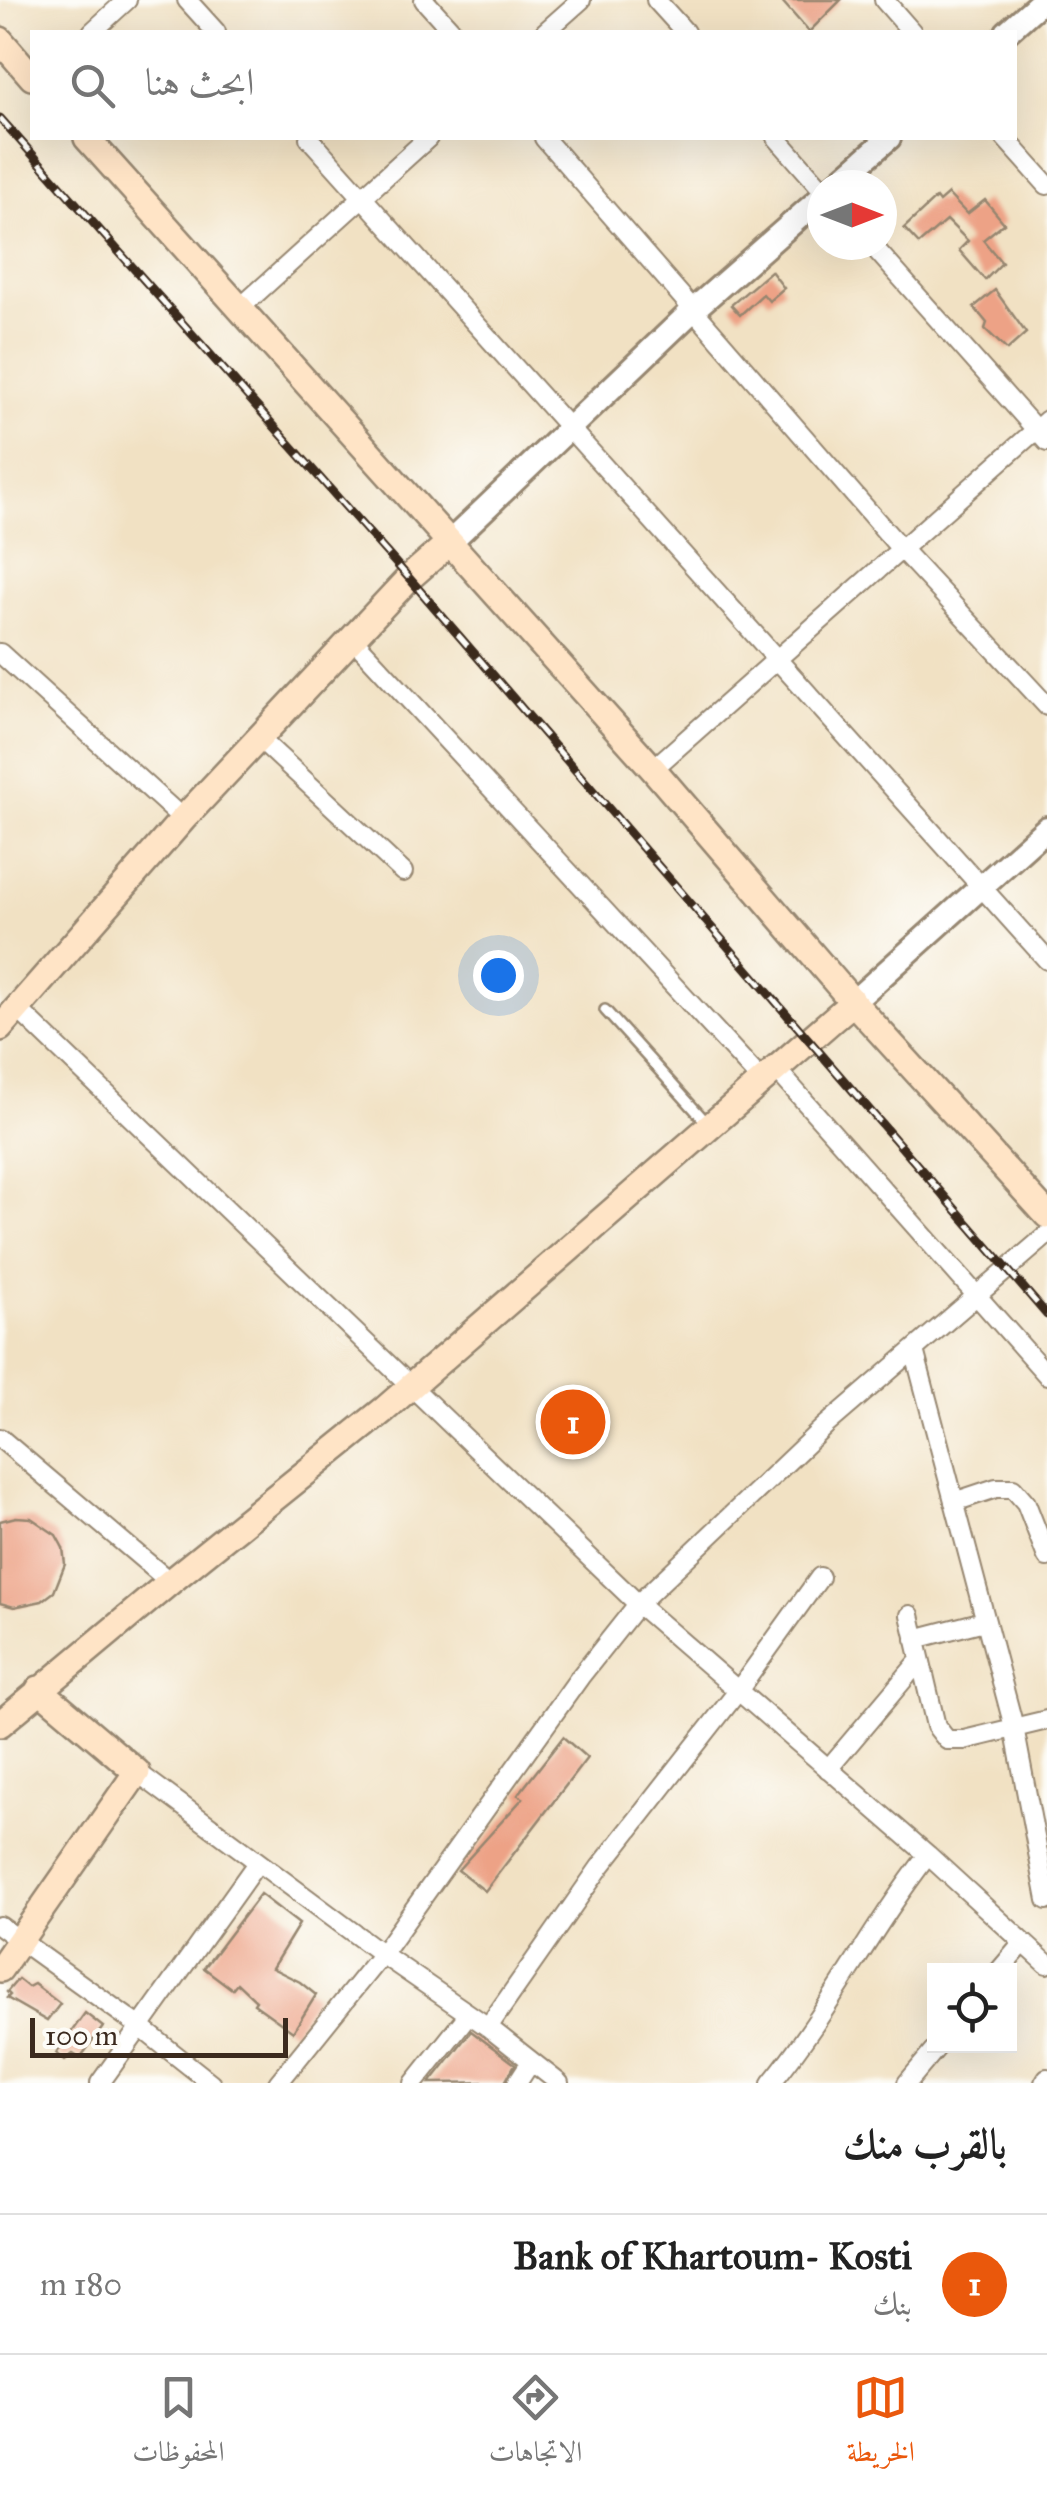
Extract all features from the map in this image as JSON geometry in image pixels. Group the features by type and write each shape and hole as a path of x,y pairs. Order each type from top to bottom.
{"main road":[{"path":"0,40 30,75"},
{"path":"89,140 653,769 853,1002 1047,1215"},
{"path":"0,1028 183,819 409,578 450,543"},
{"path":"0,1724 412,1386 853,1002"},
{"path":"0,1969 10,1933 137,1772 39,1690"}],"street":[{"path":"94,30 128,0"},
{"path":"187,0 214,30"},
{"path":"424,0 451,30"},
{"path":"547,30 581,0"},
{"path":"656,0 683,30"},
{"path":"884,0 910,30"},
{"path":"1009,30 1043,0"},
{"path":"311,140 1047,960"},
{"path":"240,308 426,140"},
{"path":"546,140 902,550 1047,706"},
{"path":"779,140 807,171"},
{"path":"852,170 887,140"},
{"path":"1007,140 1047,185"},
{"path":"450,543 692,311 807,210"},
{"path":"653,769 1043,431 886,260"},
{"path":"353,640 978,1294 1047,1374"},
{"path":"1,656 183,819"},
{"path":"259,738 404,872"},
{"path":"853,1002 1047,828"},
{"path":"18,1008 638,1604 928,1855 1047,1964"},
{"path":"278,2083 382,1954 580,1677 638,1604 825,1426 1047,1235"},
{"path":"914,1350 1014,1728 1047,1900"},
{"path":"0,1438 170,1582"},
{"path":"954,1502 996,1488 1013,1488 1026,1504 1047,1557"},
{"path":"488,2027 600,1867 738,1691 820,1577"},
{"path":"910,1615 936,1726 948,1740 964,1740 1047,1720"},
{"path":"915,1638 984,1621"},
{"path":"828,1769 920,1660"},
{"path":"137,1772 560,2083"},
{"path":"771,2083 830,2003 898,1894 928,1855"},
{"path":"100,2083 256,1862"},
{"path":"10,1933 211,2083"},
{"path":"1006,1963 1023,1943"},
{"path":"414,2083 468,2014"},
{"path":"907,2083 932,2053"},
{"path":"517,2083 530,2062"}],"lane":[{"path":"605,1010 710,1126"}],"building":[{"path":"781,0 841,0 811,30"},
{"path":"948,194 967,214 985,200 1004,223 983,240 1002,263 985,280 959,250 968,241 947,220 919,244 904,228 936,198 939,202"},
{"path":"771,271 784,288 769,301 763,294 740,315 731,305"},
{"path":"995,290 1026,333 1007,350 985,329 987,323 974,307"},
{"path":"31,1518 56,1535 65,1564 54,1592 42,1601 14,1607 0,1603 0,1521"},
{"path":"563,1737 587,1758 485,1891 458,1870 523,1798 518,1795"},
{"path":"260,1894 299,1924 272,1968 316,1995 293,2032 254,2004 256,2001 237,1983 232,1989 204,1968"},
{"path":"18,1979 28,1987 34,1984 60,2004 47,2021 7,1998 7,1992"},
{"path":"85,2013 103,2027 80,2058 73,2054 65,2060 56,2053"},
{"path":"471,2031 515,2064 505,2082 430,2083"}],"railway":[{"path":"0,118 409,578 1047,1315"}],"place":[{"name":"Bank of Khartoum- Kosti","path":"573,1422"}]}
